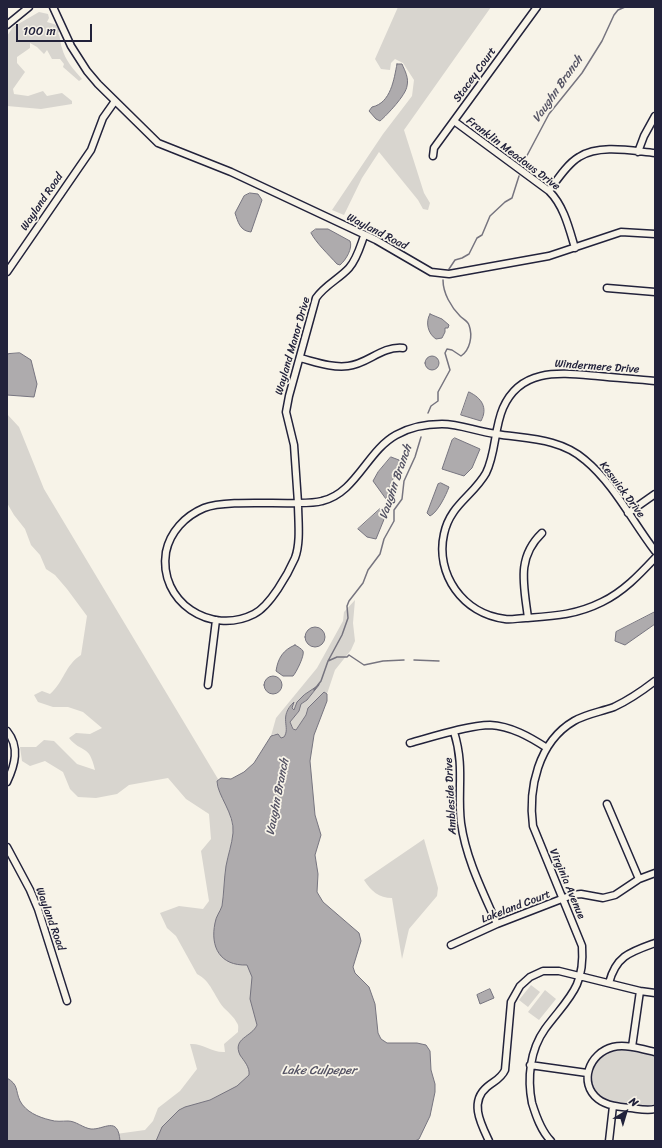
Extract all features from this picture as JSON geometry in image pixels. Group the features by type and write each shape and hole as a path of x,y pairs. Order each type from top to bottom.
{"street":[{"path":"7,25 29,7"},
{"name":"Wayland Road","path":"53,7 78,59 98,84 151,137 166,147 227,170 387,246 424,270 438,274 451,273 549,256 622,232 655,234"},
{"name":"Stacey Court","path":"434,156 434,148 537,7"},
{"name":"Wayland Road","path":"7,272 91,150 103,118 115,101"},
{"path":"638,152 644,136 655,116"},
{"name":"Franklin Meadows Drive","path":"454,121 549,191 557,199 562,208 575,248"},
{"path":"549,191 578,157 590,152 655,153"},
{"name":"Wayland Manor Drive","path":"298,503 296,458 286,412 316,298 323,288 350,267 358,253 364,236"},
{"path":"607,288 655,292"},
{"path":"300,358 326,365 350,366 392,347 403,348"},
{"name":"Windermere Drive","path":"655,381 560,373 543,374 527,380 512,394 503,409 486,471 480,483 455,507 447,521 443,534 441,554 446,574 453,587 463,599 476,610 505,619 555,617 578,612 602,602 619,592 655,558"},
{"name":"Keswick Drive","path":"298,503 323,501 343,490 381,446 395,435 411,428 427,424 444,424 496,434 551,442 567,448 584,459 597,471 655,551"},
{"path":"628,513 655,494"},
{"path":"298,503 298,532 295,557 274,594 255,613 235,620 216,620 195,614 174,594 166,570 167,548 172,535 186,518 200,510 215,505 298,503"},
{"path":"528,618 524,562 529,550 542,533"},
{"path":"208,685 216,620"},
{"name":"Virginia Avenue","path":"551,1141 536,1116 529,1089 530,1065 534,1050 544,1030 571,997 580,977 583,963 582,946 536,836 531,815 535,780 541,760 547,748 558,734 573,722 624,702 655,681"},
{"path":"410,743 490,725 512,729 547,748"},
{"path":"7,731 12,739 15,753 13,767 7,782"},
{"name":"Ambleside Drive","path":"454,732 459,747 461,766 461,822 464,844 497,924"},
{"path":"607,804 639,879"},
{"name":"Wayland Road","path":"7,847 30,890 38,909 67,1001"},
{"name":"Lakeland Court","path":"451,945 497,924 563,900 572,895 581,894 603,898 615,895 639,879 655,873"},
{"path":"609,983 613,969 619,960 634,951 655,943"},
{"path":"489,1141 478,1116 478,1103 484,1091 500,1078 505,1070 511,1002 520,986 530,977 543,971 559,971 640,991 655,993"},
{"path":"632,1047 640,991"},
{"path":"655,1052 632,1047 613,1047 600,1053 593,1061 587,1073 587,1081 591,1091 599,1100 613,1106 655,1110"},
{"path":"530,1065 587,1073"},
{"path":"609,1141 613,1106"}],"shaded area":[{"path":"398,7 491,7 404,130 424,193 430,203 428,210 423,209 418,200 379,152 362,178 344,215 332,210 383,134 412,96 414,80 403,63 395,59 391,63 390,70 381,69 375,59"},
{"path":"39,12 48,14 49,18 47,22 57,25 60,30 58,33 65,57 82,79 79,81 63,67 64,64 60,59 52,59 47,50 44,54 30,43 30,48 17,57 17,63 25,72 13,89 14,94 28,96 43,91 47,96 62,93 72,101 72,104 41,109 7,106 7,36 13,27"},
{"path":"7,414 19,427 44,489 218,779 217,784 229,811 234,832 226,867 222,906 245,964 249,966 253,976 257,1024 254,1034 251,1071 247,1080 158,1141 118,1141 116,1134 145,1130 153,1121 158,1108 180,1091 197,1069 190,1044 225,1052 224,1044 238,1032 238,1025 236,1021 224,1008 206,981 197,974 176,936 167,928 160,913 179,906 203,909 209,901 201,851 211,839 209,814 186,799 168,778 129,785 117,794 96,798 78,797 70,789 63,772 45,761 30,766 22,761 20,747 36,747 44,740 54,741 77,764 95,770 88,752 69,738 76,733 90,734 102,728 83,712 68,707 53,707 38,702 34,695 42,691 50,694 55,689 71,664 81,655 87,616 55,575 46,569 40,555 31,545 25,529 7,503"},
{"path":"355,600 353,623 355,641 351,650 335,670 327,694 324,693 307,710 306,715 295,731 290,722 299,711 301,704 307,700 318,687 304,695 297,702 294,710 292,708 293,703 287,712 286,733 284,737 281,738 274,734 271,736 276,718 317,668 343,621 344,612"},
{"path":"424,839 438,888 437,896 409,929 402,959 392,898 379,895 364,880"},
{"path":"531,985 540,992 528,1007 519,1000"},
{"path":"545,990 556,999 539,1020 528,1012"},
{"path":"613,1047 655,1053 655,1109 613,1106 591,1091 590,1069 592,1064 599,1056"}],"water":[{"path":"397,64 402,64 407,77 406,90 391,110 380,121 376,119 369,111 372,107 384,101 387,96 393,83"},
{"path":"250,193 258,194 262,200 251,232 242,228 238,223 235,213 244,196"},
{"path":"316,229 328,229 350,241 351,247 345,260 340,265 337,264 313,237 311,233"},
{"path":"430,314 442,319 449,325 448,328 445,328 442,338 436,339 429,331 428,317"},
{"path":"20,353 31,360 37,384 34,397 7,395 7,356 8,354"},
{"path":"432,356 437,358 439,363 437,368 432,370 427,368 425,363 427,358"},
{"path":"469,392 474,394 480,400 484,408 481,421 461,415"},
{"path":"455,438 480,449 472,468 464,476 442,469 452,440"},
{"path":"391,457 399,460 400,463 386,499 373,481 378,472"},
{"path":"441,483 449,487 439,507 430,516 427,513 438,484"},
{"path":"380,509 387,512 376,539 367,537 358,529"},
{"path":"655,612 655,624 625,645 615,641 616,632"},
{"path":"315,627 322,630 325,637 322,644 315,647 308,644 305,637 308,630"},
{"path":"295,645 303,651 302,660 293,676 283,676 276,671 278,662 287,649"},
{"path":"273,676 279,679 282,685 279,691 273,694 267,691 264,685 267,679"},
{"name":"Lake Culpeper","path":"319,685 307,700 301,704 299,711 290,722 293,729 296,730 306,715 308,708 324,692 327,694 327,701 314,735 310,761 315,815 321,835 315,855 318,874 317,892 323,902 359,933 361,941 353,967 355,973 369,987 375,1004 378,1033 381,1039 387,1043 417,1043 426,1045 430,1051 431,1070 435,1084 435,1092 430,1116 419,1139 415,1141 156,1141 162,1127 179,1110 210,1100 237,1086 249,1075 248,1067 238,1049 241,1041 255,1029 257,1025 250,999 252,977 247,965 230,962 224,958 219,953 214,940 215,923 222,906 226,866 233,833 233,826 229,812 217,781 221,778 231,779 244,772 254,763 271,736 278,734 281,738 284,737 286,733 286,717 289,707 294,702 292,708 294,710 297,702 304,695"},
{"path":"490,989 494,998 480,1004 477,995"},
{"path":"7,1078 15,1085 20,1101 33,1114 52,1121 71,1121 91,1129 113,1126 119,1133 120,1141 7,1141"}],"waterway":[{"name":"Vaughn Branch","path":"522,165 549,114 582,73 602,41 614,15 618,10 625,7"},
{"name":"Vaughn Branch","path":"449,269 455,260 469,254 477,238 482,235 490,216 505,202 512,198 519,176"},
{"name":"Vaughn Branch","path":"428,413 431,406 438,401 438,392 450,370 445,353 447,349 452,350 461,356 467,350 471,338 467,321 461,317 446,295 443,280"},
{"name":"Vaughn Branch","path":"314,690 321,681 328,661 342,635 348,618 347,606 349,601 363,583 368,570 380,554 384,539 394,521 394,510 402,499 404,481 415,457 421,437"},
{"path":"328,661 337,657 347,657 349,655 364,665 383,661 404,660"},
{"path":"414,660 439,661"}]}
